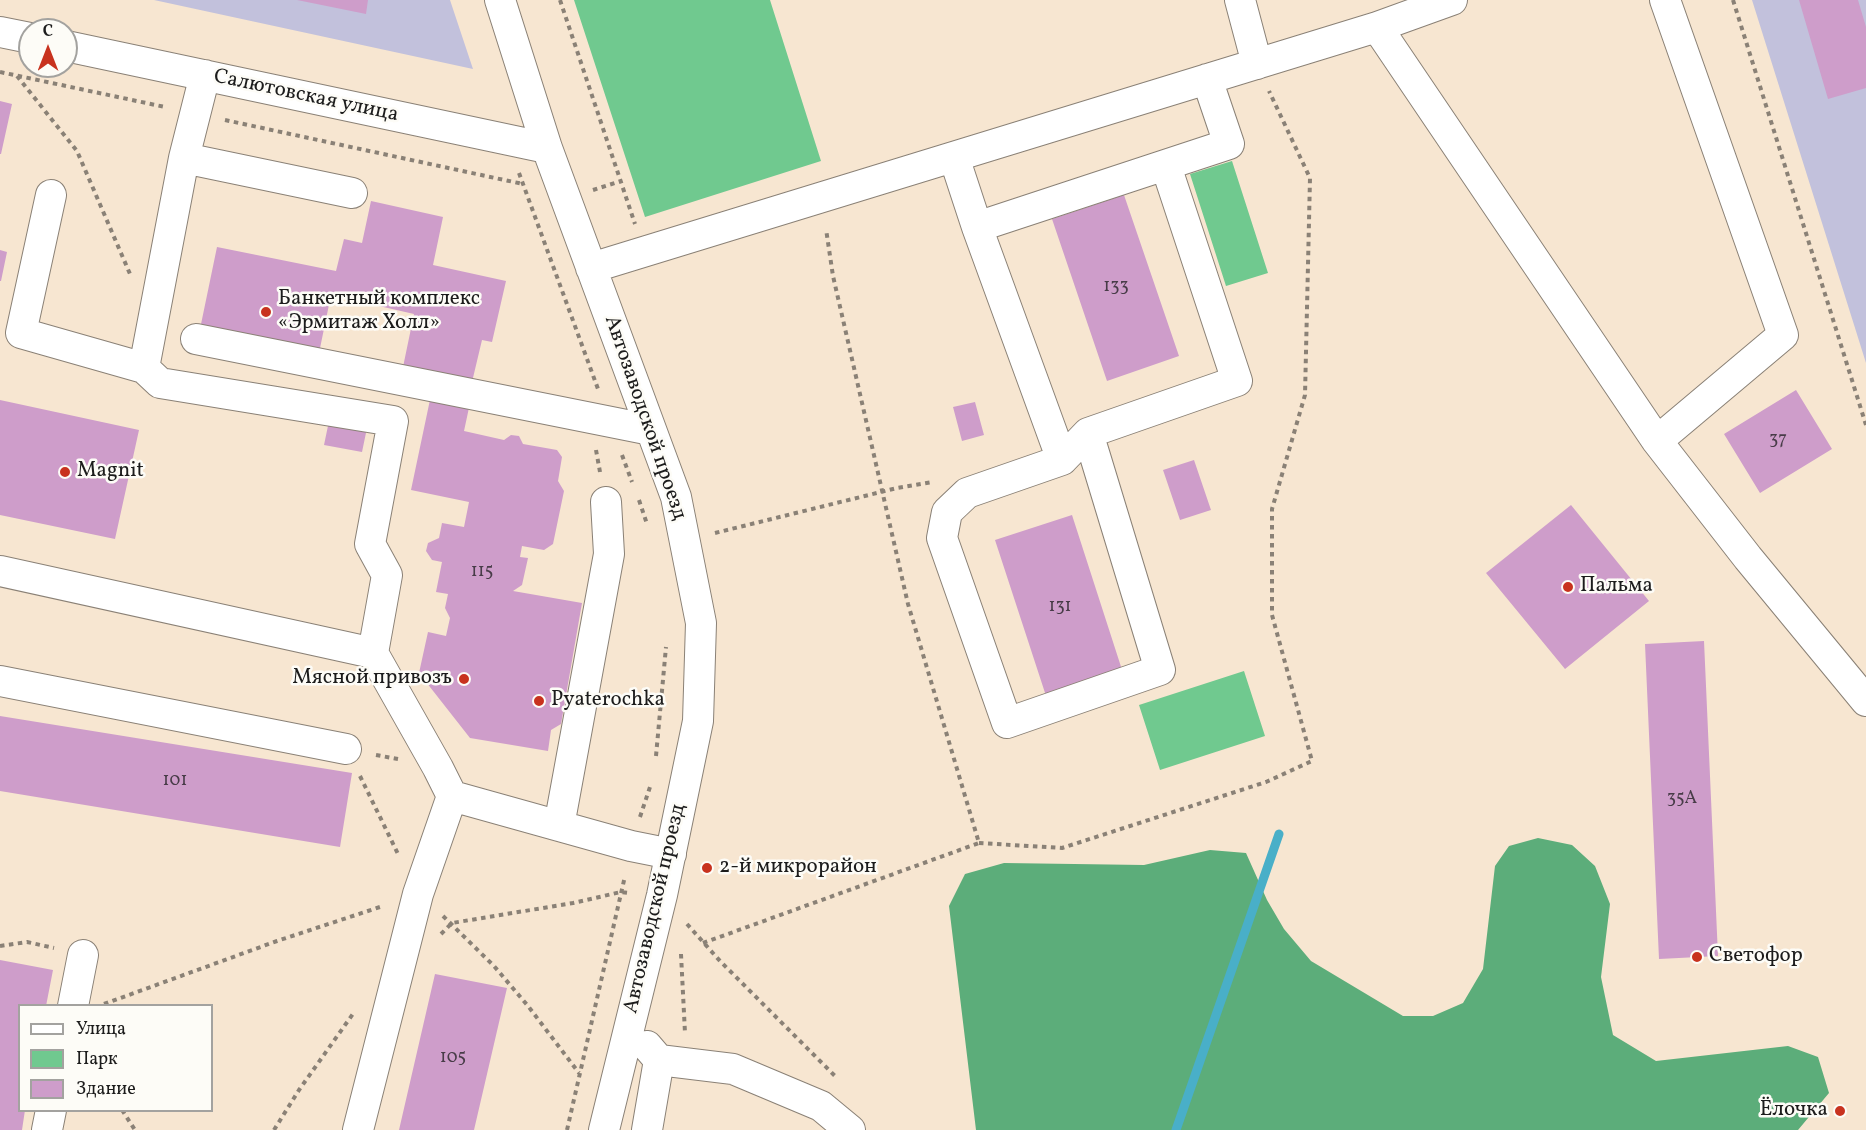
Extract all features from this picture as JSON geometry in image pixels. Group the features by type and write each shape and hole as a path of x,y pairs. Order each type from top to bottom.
{"street":[{"name":"Автозаводской проезд","path":"500,0 547,148 676,497 701,623 698,721 662,895 604,1130"},
{"path":"1240,0 1257,64"},
{"path":"591,268 1207,80 1377,27 1452,0"},
{"path":"1657,441 1783,335 1665,0"},
{"path":"1377,27 1657,441 1748,558 1866,701"},
{"path":"0,32 18,36"},
{"name":"Салютовская улица","path":"78,49 547,148"},
{"path":"144,368 183,158 205,75"},
{"path":"977,227 1229,144 1207,80"},
{"path":"954,157 977,227 1062,460"},
{"path":"183,158 352,193"},
{"path":"1088,433 1160,670 1007,723 942,538 947,513 967,494 1062,460 1088,433 1237,381 1166,165"},
{"path":"51,195 21,333 144,368 160,383 393,421 370,544 387,575 373,653 452,796 418,894 358,1130"},
{"path":"196,339 651,430"},
{"path":"559,826 609,554 606,502"},
{"path":"0,572 373,653"},
{"path":"0,681 346,749"},
{"path":"452,796 631,846 671,854"},
{"path":"73,1004 83,955"},
{"path":"629,1026 670,1061 733,1069 820,1106 850,1130"},
{"path":"646,1130 670,1061"},
{"path":"47,1130 51,1112"}],"path":[{"path":"1733,0 1866,425"},
{"path":"703,943 979,843 1062,848 1266,782 1312,761 1272,615 1272,509 1305,395 1310,178 1257,64"},
{"path":"0,72 523,184"},
{"path":"16,76 76,151 130,274"},
{"path":"822,197 833,276 908,604 979,843"},
{"path":"590,418 606,502"},
{"path":"712,534 883,492 963,476 967,494"},
{"path":"346,749 438,768"},
{"path":"346,749 418,894 452,923 494,966 580,1074"},
{"path":"567,1130 631,846"},
{"path":"621,892 662,895 703,943 845,1087"},
{"path":"104,1004 277,941 418,894"},
{"path":"0,946 27,942 83,955"},
{"path":"670,1061 686,1026 681,948"},
{"path":"123,1112 135,1130"}],"shaded area":[{"path":"154,0 450,0 473,69"},
{"path":"1752,0 1866,0 1866,363"}],"green space":[{"path":"574,0 770,0 821,161 645,217"},
{"path":"1232,161 1268,273 1226,286 1190,174"},
{"path":"1244,671 1265,736 1160,770 1139,705"},
{"path":"1538,838 1572,845 1595,866 1610,904 1601,977 1613,1035 1656,1061 1788,1046 1818,1057 1829,1093 1798,1130 976,1130 949,906 965,874 1004,863 1144,865 1210,850 1246,853 1267,900 1284,929 1311,961 1403,1016 1433,1016 1463,1003 1483,969 1495,866 1509,846"}],"building":[{"path":"297,0 368,0 366,14"},
{"path":"1799,0 1858,0 1866,27 1866,88 1828,99"},
{"path":"0,101 12,104 1,154 0,154"},
{"path":"1124,195 1179,356 1107,381 1052,219"},
{"path":"371,201 443,217 433,265 506,281 492,342 482,340 472,382 403,367 414,314 331,295 319,353 200,329 217,247 336,271 344,239 362,243"},
{"path":"0,250 7,252 1,281 0,281"},
{"path":"1796,390 1832,449 1760,493 1724,434"},
{"path":"431,395 470,403 464,431 504,440 511,435 519,436 523,444 557,450 562,457 558,481 564,491 553,544 544,550 522,546 520,557 528,558 522,585 513,591 582,603 561,724 551,730 548,751 470,738 419,673 428,632 446,636 450,618 445,608 448,594 436,592 442,562 432,560 426,551 428,543 439,538 442,523 464,527 469,502 411,490"},
{"name":"Magnit","path":"0,400 139,430 115,539 0,515"},
{"path":"975,402 984,435 962,441 953,407"},
{"path":"329,421 367,428 362,452 324,445"},
{"path":"1194,460 1211,510 1180,520 1163,470"},
{"name":"Пальма","path":"1571,505 1649,601 1565,669 1486,573"},
{"path":"1072,515 1124,676 1048,702 995,540"},
{"path":"1704,641 1718,956 1659,959 1645,644"},
{"path":"0,716 352,773 340,847 0,791"},
{"path":"0,960 53,970 46,1004 18,1004 18,1112 25,1112 22,1130 0,1130"},
{"path":"435,974 507,988 474,1130 399,1130"}],"waterway":[{"path":"1176,1130 1279,834"}],"place":[{"name":"Банкетный комплекс «Эрмитаж Холл»","path":"266,312"},
{"name":"Magnit","path":"65,472"},
{"name":"Пальма","path":"1568,587"},
{"name":"Мясной привозъ","path":"464,679"},
{"name":"Pyaterochka","path":"539,701"},
{"name":"2-й микрорайон","path":"707,868"},
{"name":"Светофор","path":"1697,957"},
{"name":"Ёлочка","path":"1840,1111"}]}
